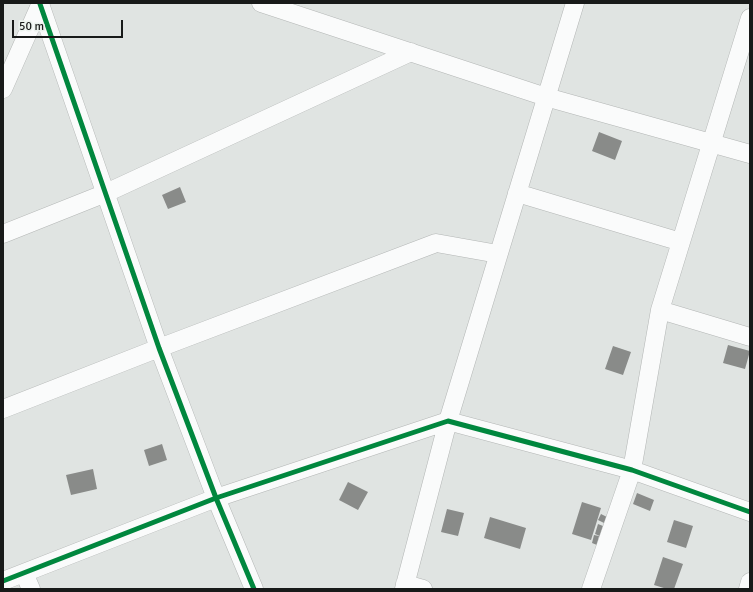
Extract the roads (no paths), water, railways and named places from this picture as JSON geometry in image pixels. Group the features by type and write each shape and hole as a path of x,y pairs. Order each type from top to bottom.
{"street":[{"path":"261,3 546,97 750,154"},
{"path":"423,589 404,586 448,421 575,3"},
{"path":"3,89 41,4"},
{"path":"41,4 159,348 216,498 254,589"},
{"path":"591,589 632,470 660,310 750,18"},
{"path":"3,234 106,193 411,52"},
{"path":"517,193 681,242"},
{"path":"3,409 436,243 498,254"},
{"path":"660,310 750,337"},
{"path":"3,581 27,581 216,498 448,421 632,470 750,512"},
{"path":"748,589 750,582"}]}
